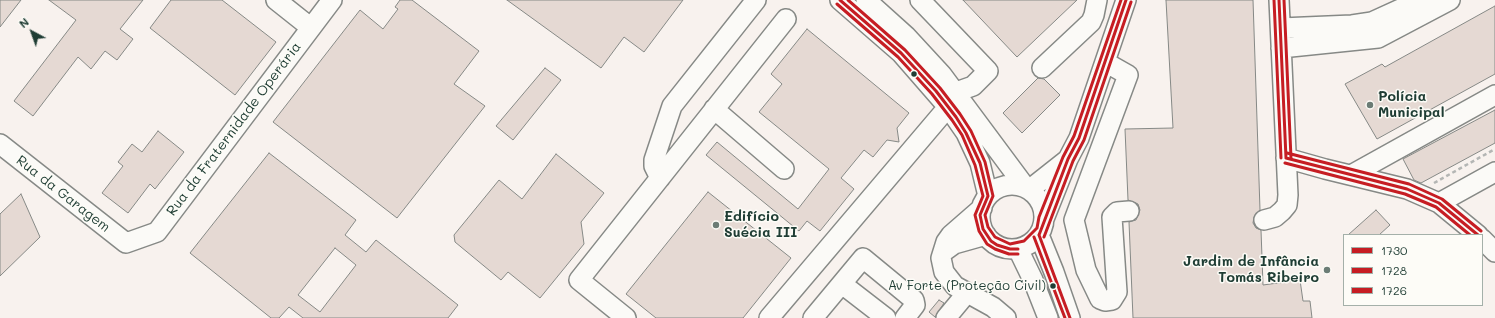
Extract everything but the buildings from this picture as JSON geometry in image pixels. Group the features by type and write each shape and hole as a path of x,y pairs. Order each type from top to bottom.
{"street":[{"path":"276,0 310,27"},
{"name":"Rua da Fraternidade Operária","path":"126,243 157,232 310,27 332,0"},
{"path":"660,178 654,166 654,160 672,106 756,0"},
{"path":"840,0 952,99 978,158 985,202 981,222 986,235 997,245 1003,248 1018,248 1026,246 1042,227 1068,159 1079,138 1105,62 1120,4"},
{"path":"867,0 921,51 952,99 1028,189 1041,202 1042,227 1054,272 1070,318"},
{"path":"769,318 952,99 972,86 988,71 920,0"},
{"path":"1042,68 1091,22 1094,15 1096,0"},
{"path":"1264,220 1275,217 1287,205 1279,0"},
{"path":"1281,28 1352,25 1372,22 1420,0"},
{"path":"1281,48 1378,38 1450,0"},
{"path":"626,318 578,280 786,19"},
{"path":"1105,62 1128,75 1074,220 1086,270 1100,299 1105,301 1112,300 1117,292 1112,217 1117,212 1129,211"},
{"path":"1351,175 1495,95"},
{"path":"714,110 784,169"},
{"name":"Rua da Garagem","path":"0,144 126,243"},
{"path":"1286,158 1385,183 1416,193 1439,203 1477,234"},
{"path":"1028,189 1068,159"},
{"path":"1439,203 1495,172"},
{"path":"1006,318 993,307 966,294 955,286 946,276 942,263 942,253 946,242 951,235 1002,187 1018,186 1028,189"},
{"path":"942,253 954,244 986,235"},
{"path":"1018,248 1048,318"},
{"path":"812,318 863,258 914,300 915,305 905,318"},
{"path":"842,284 886,318"},
{"path":"946,318 966,294"}],"path":[{"path":"1416,193 1495,149"}],"transit line":[{"name":"1730","path":"840,0 901,53 936,91 956,117 966,133 980,163 988,196 980,215 983,229 991,241 997,245 1010,249 1018,249"},
{"name":"1726","path":"848,0 905,50 940,88 960,114 971,131 985,162 993,196 985,215 988,227 995,237 1010,244 1024,241 1037,228 1039,217 1063,157 1074,136 1121,0"},
{"name":"1730","path":"1039,235 1068,159 1079,138 1126,0"},
{"name":"1728","path":"1274,0 1281,158"},
{"name":"1730","path":"1279,0 1286,158"},
{"name":"1726","path":"1284,0 1291,158"},
{"name":"1728","path":"1044,237 1073,161 1084,140 1131,2"},
{"name":"1728","path":"837,4 898,57 932,94 952,120 962,135 975,165 983,196 975,215 979,231 987,244 995,249 1009,254 1018,254"},
{"name":"1726","path":"1287,153 1409,184 1442,199 1481,231"},
{"name":"1730","path":"1286,158 1407,189 1439,203 1477,234"},
{"name":"1728","path":"1285,163 1405,194 1436,207 1469,234"},
{"name":"1730","path":"1039,235 1070,318"},
{"name":"1728","path":"1034,237 1065,318"}],"place":[{"name":"Polícia Municipal","path":"1370,105"},
{"name":"Edifício Suécia III","path":"716,225"},
{"name":"Jardim de Infância Tomás Ribeiro","path":"1327,270"},
{"name":"Av Forte (Proteção Civil)","path":"1053,286"}]}
